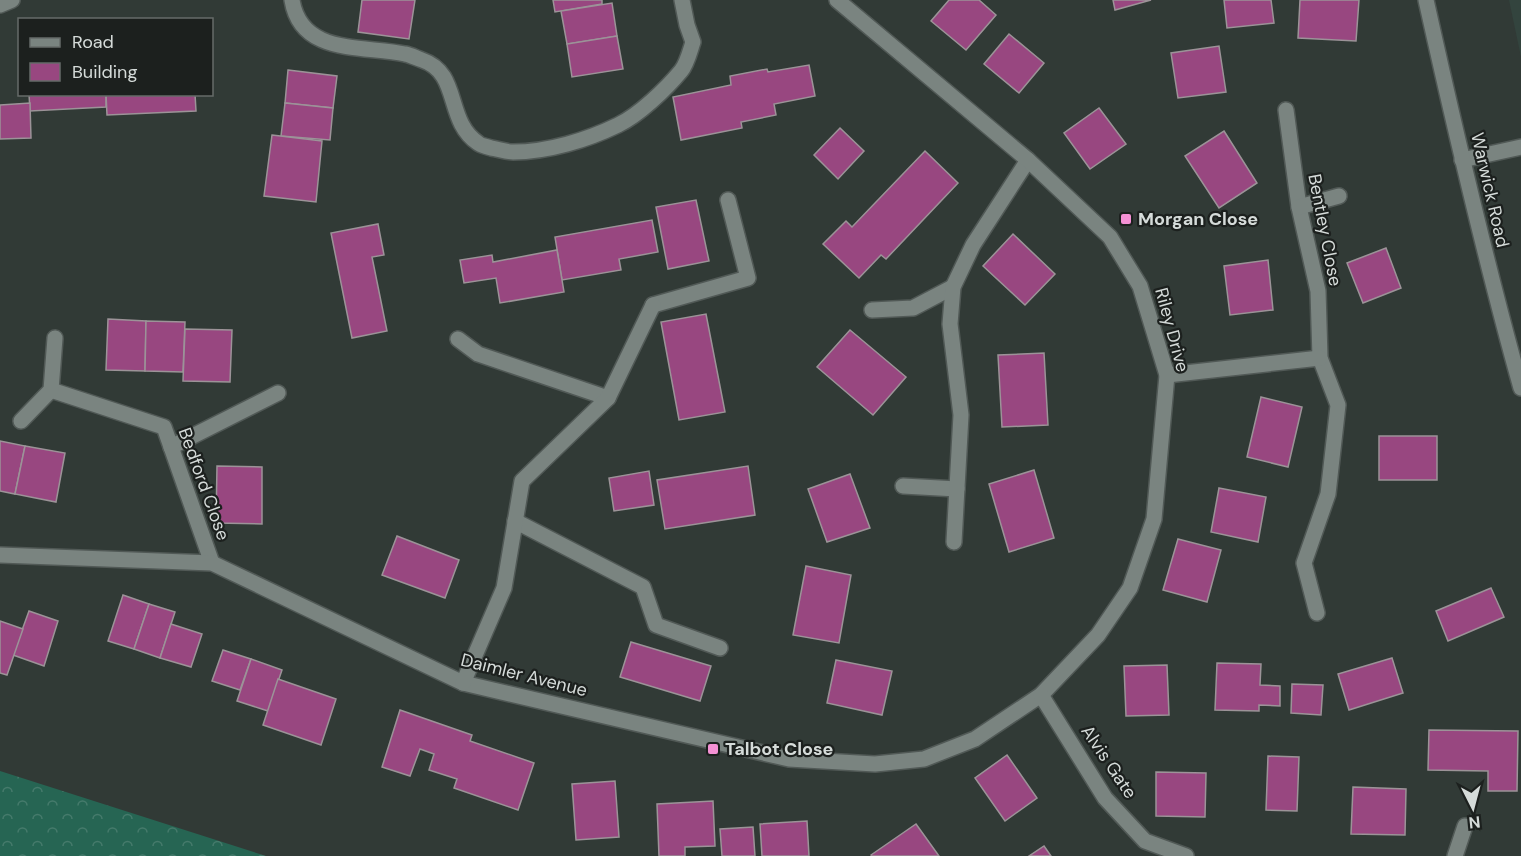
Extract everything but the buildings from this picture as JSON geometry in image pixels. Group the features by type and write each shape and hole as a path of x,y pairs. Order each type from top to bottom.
{"street":[{"path":"0,5 12,0"},
{"path":"292,0 294,12 303,27 316,37 341,47 405,54 441,70 449,86 460,123 470,136 479,145 511,153 570,143 620,124 650,101 683,69 693,42 682,0"},
{"name":"Riley Drive","path":"837,0 1028,160 1110,237 1140,286 1167,375 1154,519 1130,588 1098,635 1041,695"},
{"name":"Warwick Road","path":"1426,0 1496,299 1521,388"},
{"name":"Bentley Close","path":"1286,110 1299,207 1318,291 1320,358 1338,405 1328,494 1304,563 1317,613"},
{"path":"1462,160 1521,147"},
{"path":"954,542 961,415 950,324 953,287 973,245 1028,160"},
{"path":"1299,207 1339,196"},
{"path":"462,682 504,588 522,481 608,398 653,305 748,278 728,200"},
{"path":"872,310 913,308 953,287"},
{"path":"21,420 51,390 55,338"},
{"path":"458,339 478,354 608,398"},
{"path":"1167,375 1320,358"},
{"name":"Bedford Close","path":"51,390 164,428 212,563"},
{"path":"171,447 278,393"},
{"path":"903,486 957,489"},
{"path":"515,521 643,587 656,625 720,648"},
{"name":"Daimler Avenue","path":"0,555 212,563 462,682 789,759 875,764 924,759 975,739 1041,695"},
{"name":"Alvis Gate","path":"1041,695 1105,798 1145,842 1186,856"},
{"path":"1455,856 1466,826"}],"shaded area":[{"path":"1509,0 1521,0 1521,57"}],"green space":[{"path":"0,771 266,856 0,856"}],"place":[{"name":"Morgan Close","path":"1126,219"},
{"name":"Talbot Close","path":"713,749"}]}
